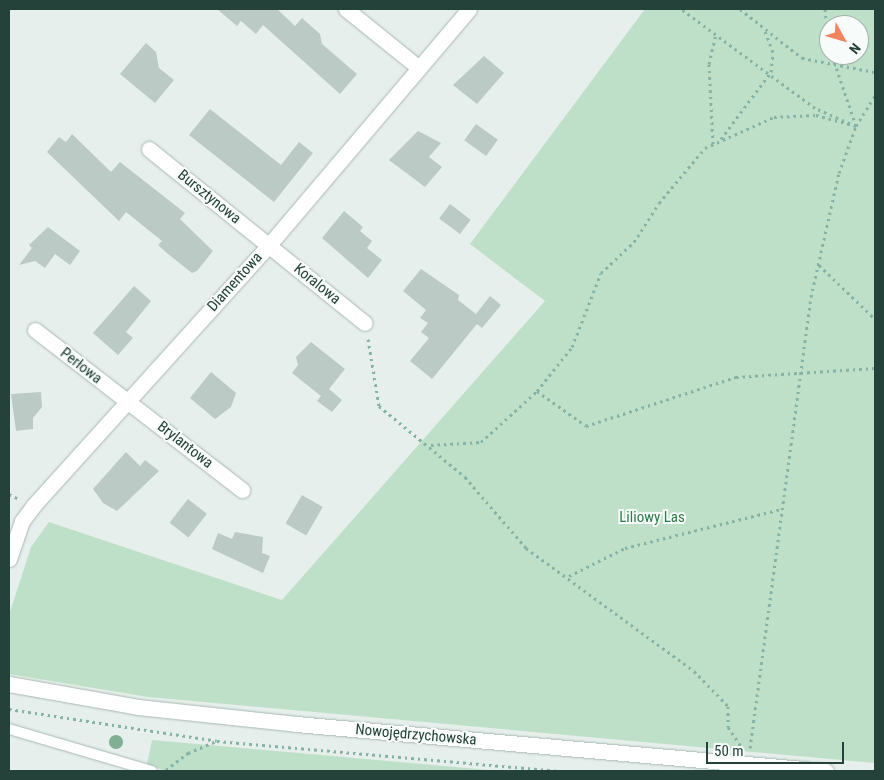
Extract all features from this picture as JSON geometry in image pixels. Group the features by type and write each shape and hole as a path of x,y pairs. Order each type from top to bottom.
{"street":[{"path":"346,9 419,68"},
{"name":"Diamentowa","path":"9,559 22,521 34,505 269,245 469,9"},
{"name":"Bursztynowa","path":"149,149 269,245"},
{"name":"Koralowa","path":"269,245 365,323"},
{"name":"Perłowa","path":"35,330 128,402"},
{"name":"Brylantowa","path":"128,402 242,490"},
{"name":"Nowojędrzychowska","path":"9,684 168,710 826,771"}],"lane":[{"path":"9,729 152,771"}],"path":[{"path":"681,9 771,72 815,108 856,126"},
{"path":"740,9 764,30 802,58 837,67 875,72"},
{"path":"718,142 738,122 742,110 771,72 773,52 764,30"},
{"path":"713,144 709,64 716,33"},
{"path":"837,67 856,126"},
{"path":"748,765 800,371 818,265 839,172 856,126 875,96"},
{"path":"430,445 480,442 537,391 572,347 601,273 634,242 685,169 713,144 774,118 816,115 856,126"},
{"path":"818,265 875,319"},
{"path":"365,323 379,406 430,445 466,477 526,548 568,576 617,618 651,635 694,671 728,706 728,727 740,746 750,749"},
{"path":"537,391 586,426 736,377 800,371 875,368"},
{"path":"568,576 625,548 781,509"},
{"path":"9,709 217,740 558,771"},
{"path":"164,771 188,753 217,740"}],"green space":[{"name":"Liliowy Las","path":"645,9 875,9 875,763 148,697 9,674 9,615 31,547 49,522 282,600 545,301 470,244"},
{"path":"152,740 500,771 166,771 147,764"}],"building":[{"path":"217,9 277,9 295,26 302,18 320,34 322,44 357,74 340,94 263,25 256,34 241,21 237,26"},
{"path":"146,43 156,52 159,68 174,80 155,103 120,74"},
{"path":"484,56 504,73 477,104 453,85"},
{"path":"210,109 281,165 299,142 313,153 274,202 189,135"},
{"path":"476,124 498,140 486,156 464,140"},
{"path":"418,131 441,143 429,157 442,167 425,187 389,160"},
{"path":"72,134 111,172 120,162 185,213 180,219 213,251 197,271 192,273 168,254 158,245 162,241 126,212 119,221 47,152 59,137 66,142"},
{"path":"450,204 471,220 460,234 439,218"},
{"path":"344,211 363,227 360,231 372,241 367,248 382,260 368,278 322,238"},
{"path":"48,227 80,251 70,265 55,254 45,268 35,261 19,265 32,248 29,245"},
{"path":"421,269 459,295 458,300 476,314 490,296 501,305 482,328 477,324 432,379 410,361 429,338 421,332 428,323 420,318 426,310 403,291"},
{"path":"134,286 151,301 126,332 133,338 118,355 93,333"},
{"path":"311,342 345,369 329,389 342,400 332,412 317,401 321,396 292,373 298,365 296,357"},
{"path":"211,372 236,393 231,407 215,419 190,398"},
{"path":"41,392 42,407 33,418 33,429 16,431 11,394"},
{"path":"126,452 140,466 145,460 159,471 117,511 103,503 93,489"},
{"path":"302,495 323,507 306,536 286,524"},
{"path":"188,499 207,514 188,537 170,523"},
{"path":"235,532 263,537 262,553 270,556 263,573 212,549 218,533 232,539"}]}
